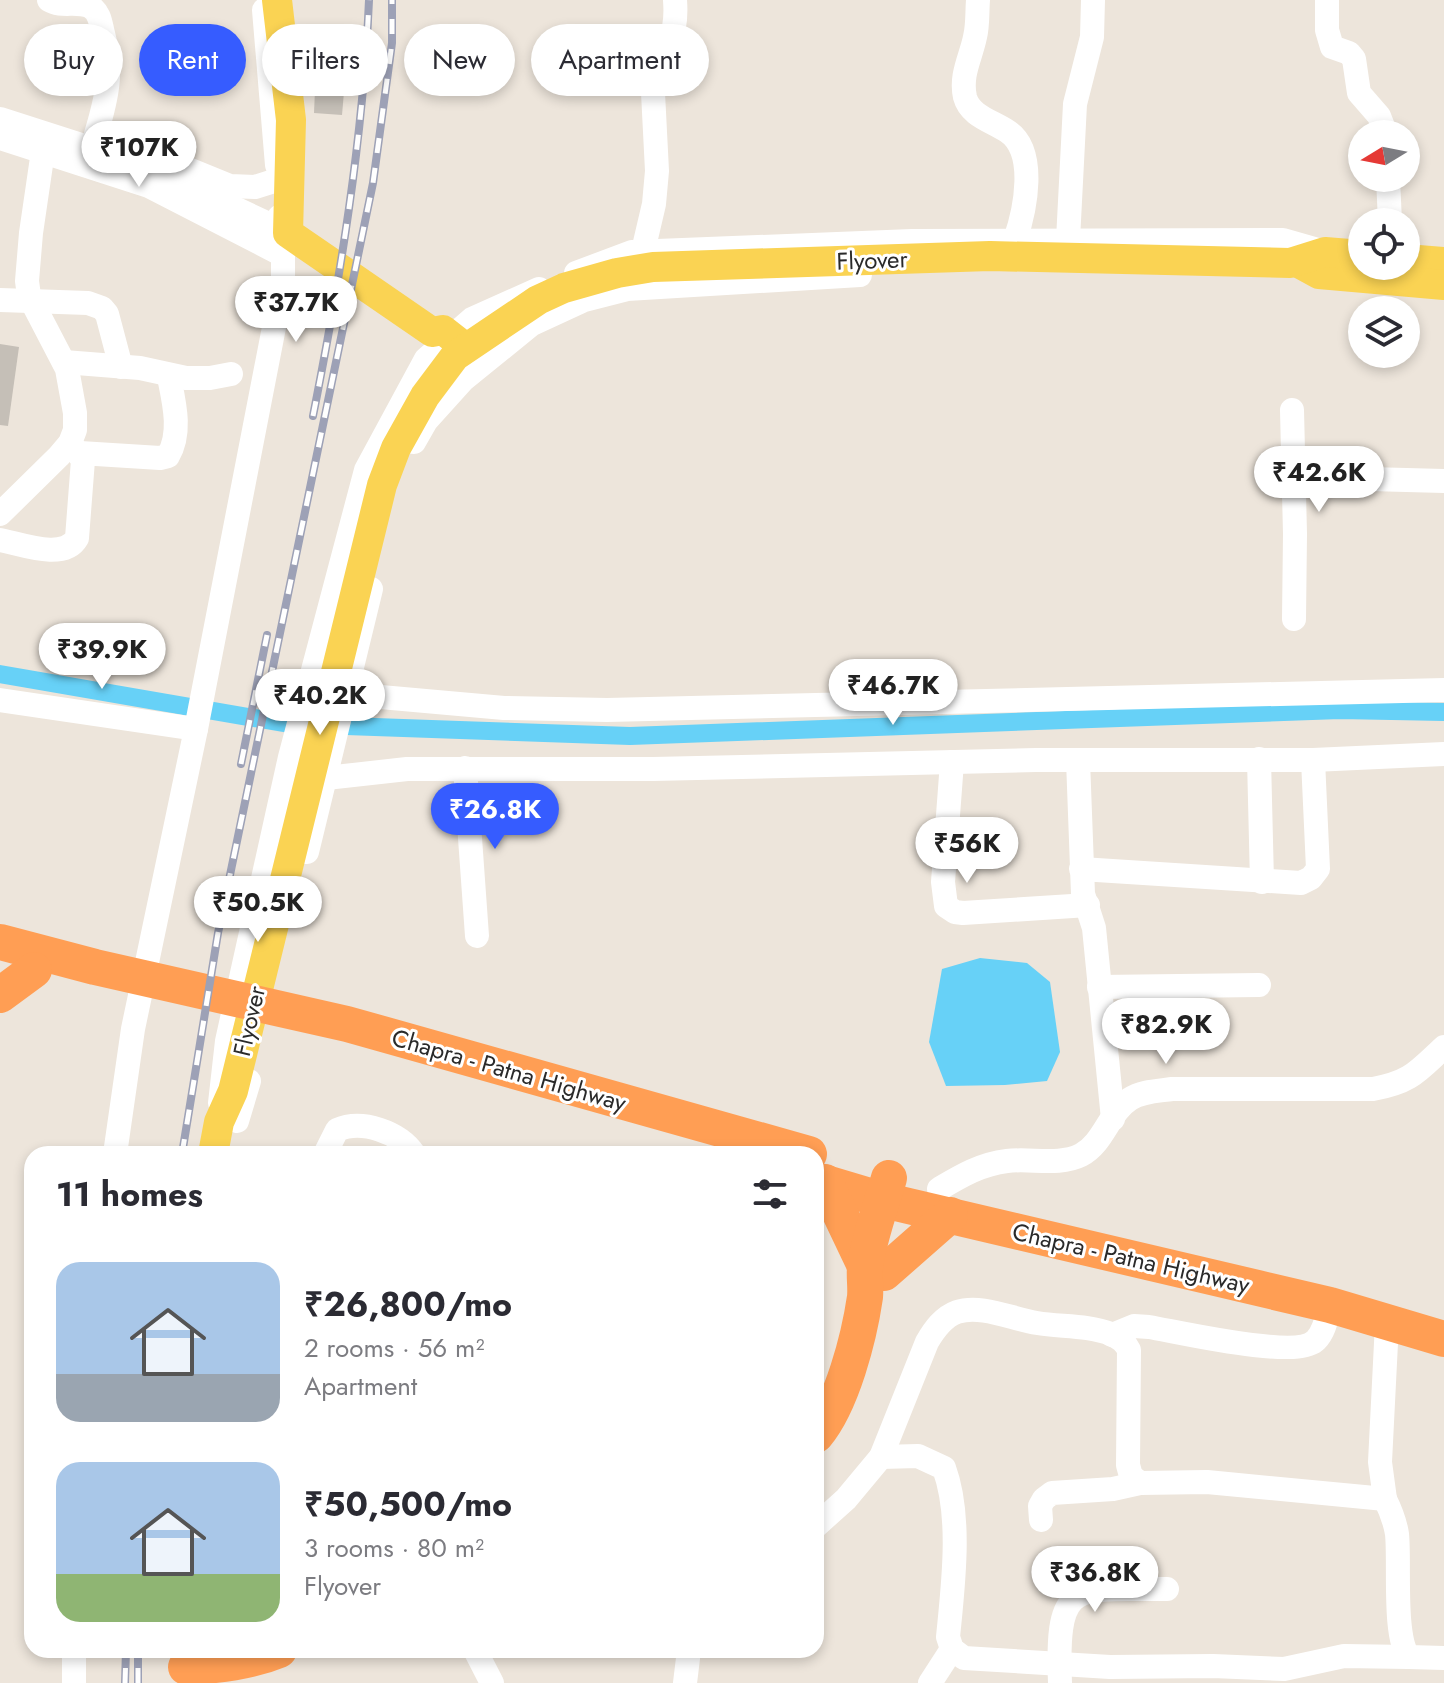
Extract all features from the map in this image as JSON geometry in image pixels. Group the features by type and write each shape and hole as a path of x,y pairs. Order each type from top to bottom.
{"highway":[{"path":"0,942 93,975"},
{"path":"0,995 17,966 93,975 345,1031"},
{"name":"Chapra - Patna Highway","path":"345,1031 705,1146"},
{"name":"Chapra - Patna Highway","path":"345,1031 741,1146"},
{"name":"Chapra - Patna Highway","path":"824,1170 1330,1305 1444,1339"},
{"path":"824,1182 872,1278"},
{"path":"872,1278 912,1194"},
{"path":"824,1426 841,1392 872,1278 912,1194"},
{"name":"Chapra - Patna Highway","path":"912,1194 1354,1291 1444,1316"},
{"path":"199,1666 256,1658"}],"main road":[{"path":"277,0 291,120 286,244 432,332 443,330 459,354"},
{"name":"Flyover","path":"228,1122 259,980 382,485 403,435 425,396 459,354 538,300 597,278 653,267 990,256 1308,263"},
{"path":"1308,263 1348,257"},
{"path":"1420,260 1444,262"},
{"path":"1308,263 1444,285"},
{"path":"217,1146 228,1122"},
{"path":"228,1122 232,1146"}],"street":[{"path":"49,0 58,5 77,3 90,7 99,15 110,77 96,134"},
{"path":"116,1146 133,1029 206,682 283,281 286,244 274,181 278,157 263,0"},
{"path":"643,251 656,189 652,73 654,62 671,38 675,25 675,0"},
{"path":"978,0 976,34 963,86 966,101 973,111 1006,130 1020,146 1026,176 1025,208 1015,240"},
{"path":"1068,240 1075,104 1092,37 1093,0"},
{"path":"1327,0 1332,47 1349,53 1354,59 1359,93 1381,120"},
{"path":"0,103 96,134 230,186 255,187 274,181"},
{"path":"0,119 140,164 286,244"},
{"path":"0,138 149,186 286,244"},
{"path":"0,540 62,550 73,545 77,538 83,460 75,448 75,413 67,369 32,302 27,281 43,151"},
{"path":"1283,240 1308,263 1302,278 1120,270 920,272 627,289 584,300 532,324 463,380 426,421 408,455 392,501 261,1038 228,1122 227,1041 290,757 366,470 426,359 459,328 486,311 617,256 643,251 912,241 1283,240"},
{"path":"0,300 88,303 102,308 107,314 121,367"},
{"path":"64,362 140,368 169,377 210,378 231,374"},
{"path":"0,514 49,467 75,448 160,458 168,456 173,448 175,431 175,409 169,377"},
{"path":"1292,410 1294,619"},
{"path":"1294,477 1444,481"},
{"path":"345,701 607,710 1444,690"},
{"path":"0,700 196,729"},
{"path":"328,768 653,769 1078,760 1313,760 1444,754"},
{"path":"1259,759 1262,882"},
{"path":"1078,760 1083,894 1094,928 1113,1119"},
{"path":"1081,869 1301,883 1311,878 1318,869 1313,760"},
{"path":"952,762 943,882 946,906 955,912 985,913 1088,905"},
{"path":"465,768 477,936"},
{"path":"1099,987 1259,985"},
{"path":"912,1194 992,1163 1009,1160 1058,1161 1081,1155 1095,1144 1127,1100 1140,1094 1172,1089 1363,1089 1389,1086 1403,1083 1416,1074 1444,1047"},
{"path":"329,1146 337,1130 353,1125 395,1137 408,1146"},
{"path":"1112,1335 1134,1326 1274,1348 1298,1347 1316,1340 1323,1329 1330,1305"},
{"path":"824,1519 846,1499 881,1457 927,1342 946,1317 958,1311 972,1310 1040,1324 1086,1328 1125,1342 1129,1350 1128,1465 1131,1476 1140,1483"},
{"path":"1387,1323 1380,1462 1385,1499 1394,1519 1397,1537 1400,1618 1404,1652 1409,1657"},
{"path":"881,1457 918,1456 944,1468 954,1545 948,1637 952,1649 964,1658 1060,1673 1161,1675 1249,1675 1284,1669 1302,1674 1344,1656 1444,1658"},
{"path":"1041,1520 1040,1506 1052,1493 1113,1489 1140,1483 1207,1482 1385,1499"},
{"path":"1060,1673 1058,1636 1072,1598 1085,1591 1167,1589"},
{"path":"930,1683 952,1649"},
{"path":"74,1658 74,1683"},
{"path":"479,1658 492,1683"},
{"path":"685,1683 688,1658"}],"water":[{"path":"980,958 1027,963 1050,982 1060,1052 1047,1081 946,1086 929,1042 942,969"}],"building":[{"path":"315,96 344,96 342,115 314,113"},
{"path":"0,344 19,347 8,426 0,425"}],"waterway":[{"path":"0,674 289,724 630,736 1340,710 1444,712"}],"railway":[{"path":"313,416 349,209 362,105 369,0"},
{"path":"183,1146 218,933 373,183 392,43 392,0"},
{"path":"241,764 267,635"},
{"path":"125,1683 126,1658"},
{"path":"138,1658 138,1683"}]}
